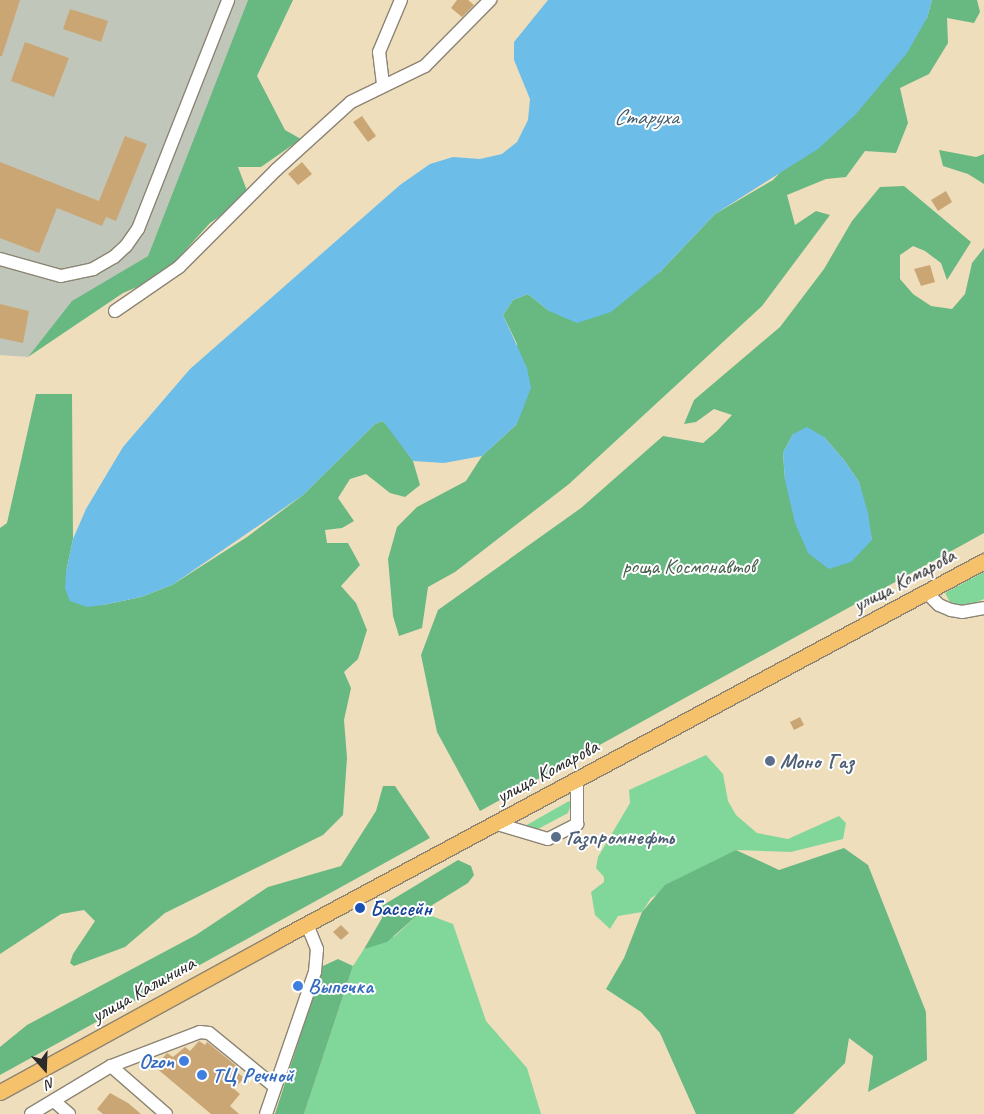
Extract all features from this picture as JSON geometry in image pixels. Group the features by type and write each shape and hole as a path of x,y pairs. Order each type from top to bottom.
{"main road":[{"name":"улица Комарова","path":"306,924 984,561"},
{"name":"улица Калинина","path":"0,1092 306,924"}],"street":[{"path":"0,259 61,276 93,269 114,257 126,246 138,229 228,0"},
{"path":"383,84 379,52 400,0"},
{"path":"115,311 179,267 276,170 351,102 383,84 425,66 490,0"},
{"path":"926,592 939,605 951,610 962,612 984,608"},
{"path":"494,823 548,839 577,824 576,779"},
{"path":"266,1114 274,1086 315,972 317,949 306,924"},
{"path":"30,1114 111,1066 205,1032 274,1086"},
{"path":"111,1066 166,1114"},
{"path":"54,1101 68,1114"}],"shaded area":[{"path":"0,0 248,0 148,256 73,301 28,357 0,355"}],"green space":[{"path":"248,0 293,0 257,76 285,130 301,139 261,167 238,167 249,196 210,223 161,277 123,293 28,357 72,301 148,256"},
{"path":"932,0 977,0 980,12 974,23 947,18 948,43 929,74 900,88 908,123 896,153 865,151 846,177 826,179 787,195 795,225 816,211 830,215 762,306 569,484 455,572 428,587 422,628 399,636 393,616 388,559 397,527 417,507 466,481 482,456 517,424 517,344 503,315 513,300 528,294 549,311 660,272 715,214 773,180 927,18"},
{"path":"939,150 976,157 984,154 984,184 968,174 943,166"},
{"name":"роща Космонавтов","path":"904,186 971,242 947,280 941,263 925,251 913,246 900,255 900,279 913,294 931,306 952,309 965,294 972,263 984,248 984,533 480,811 437,732 421,655 438,610 581,508 663,436 703,443 717,431 732,415 714,409 696,422 684,424 694,400 780,327 824,269 852,221 880,187","holes":["793,434 824,437 844,460 859,482 872,540 785,480 783,453"]},
{"path":"36,394 72,394 73,539 66,572 103,605 141,597 172,585 247,537 303,495 375,424 383,421 392,431 413,461 420,485 405,497 390,493 366,474 350,479 338,498 354,521 342,528 325,530 327,543 348,543 360,565 341,586 356,603 367,630 358,659 344,672 351,688 344,720 347,758 343,815 323,835 165,913 125,947 74,966 70,963 73,954 95,921 84,910 61,914 0,954 0,528 7,523"},
{"path":"984,572 984,599 965,607 950,602 945,593"},
{"path":"706,755 723,774 728,801 736,815 757,833 788,839 839,816 846,823 843,839 791,852 736,850 651,898 642,912 618,916 610,929 595,915 591,892 604,882 604,877 596,868 598,857 630,803 629,790"},
{"path":"383,786 395,786 430,838 0,1075 0,1047 27,1025 196,935 268,887 341,866 376,811"},
{"path":"569,801 571,804 568,813 538,829 525,826"},
{"path":"844,848 868,865 926,1012 927,1060 868,1092 873,1056 849,1038 845,1063 793,1114 696,1114 660,1033 641,1012 606,989 624,958 642,912 665,885 736,850 779,870"},
{"path":"458,860 471,866 474,875 468,883 421,912 387,942 364,949 382,918 380,907"},
{"path":"421,912 453,924 486,1021 527,1068 541,1114 304,1114 353,966 364,949 395,936"},
{"path":"338,959 353,966 304,1114 275,1114 323,966"}],"water":[{"name":"Старуха","path":"548,0 932,0 927,18 907,53 855,115 818,149 715,214 660,272 611,312 577,323 549,311 528,294 513,300 503,315 527,368 531,388 517,424 482,456 444,463 413,461 383,421 375,424 303,495 172,585 141,597 103,605 87,607 70,601 65,589 66,572 73,539 86,509 123,447 190,369 400,185 430,164 453,157 480,159 502,154 517,142 528,120 530,99 514,60 514,42"},
{"path":"807,427 824,437 844,460 859,482 868,513 872,540 851,562 829,569 808,553 795,523 785,480 783,453 793,434"}],"building":[{"path":"0,0 20,0 2,56 0,56"},
{"path":"457,0 468,0 474,5 462,17 451,8"},
{"path":"70,9 108,21 101,42 63,29"},
{"path":"25,42 69,58 54,97 11,81"},
{"path":"362,116 376,136 368,142 353,122"},
{"path":"125,136 147,144 116,221 106,217 102,226 57,208 39,253 0,238 0,162 99,201"},
{"path":"302,162 312,174 298,185 288,174"},
{"path":"946,191 952,202 938,211 931,200"},
{"path":"930,265 935,282 921,286 914,269"},
{"path":"0,304 29,311 23,343 0,338"},
{"path":"800,717 804,725 794,730 790,722"},
{"path":"341,925 349,933 341,940 333,932"},
{"name":"ТЦ Речной","path":"199,1041 205,1045 207,1042 240,1069 237,1072 244,1078 234,1089 240,1094 230,1106 239,1114 211,1114 155,1067 167,1053 173,1057 185,1047 190,1051"},
{"path":"110,1093 128,1103 141,1114 103,1114 97,1109"}],"place":[{"name":"Моно Газ","path":"770,761"},
{"name":"Газпромнефть","path":"556,837"},
{"name":"Бассейн","path":"360,908"},
{"name":"Выпечка","path":"298,986"},
{"name":"Ozon","path":"184,1061"},
{"name":"ТЦ Речной","path":"202,1075"}]}
